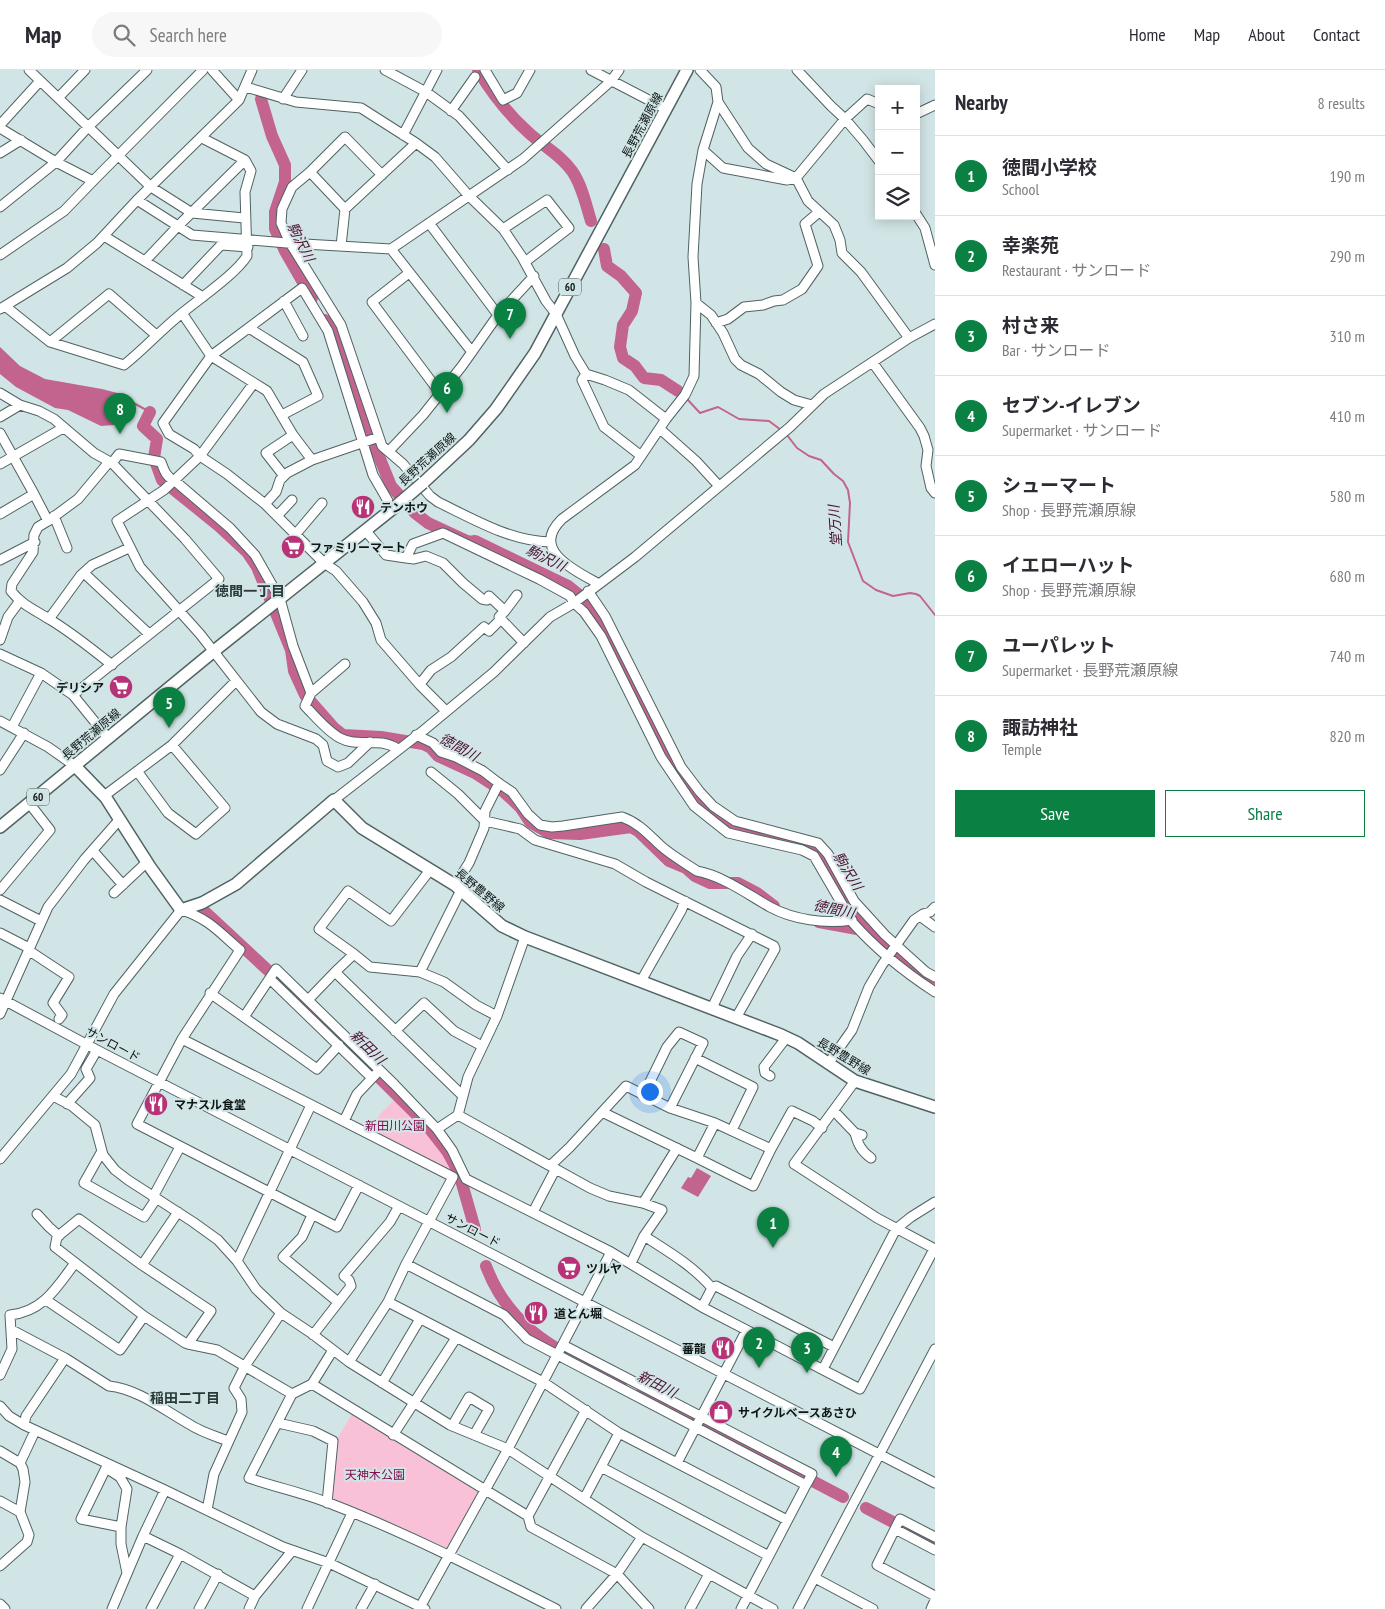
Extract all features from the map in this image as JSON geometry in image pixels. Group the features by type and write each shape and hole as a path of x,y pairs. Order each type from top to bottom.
{"main road":[{"name":"長野荒瀬原線","path":"0,827 214,651 394,507 469,440 496,409 535,353 687,70"},
{"path":"75,766 104,796 181,910 202,903 236,884 334,800"},
{"name":"長野豊野線","path":"334,800 362,828 458,888 502,926 525,937 798,1043 855,1081 935,1108"}],"street":[{"path":"29,70 151,187 192,212 244,218"},
{"path":"58,98 85,70"},
{"path":"0,207 56,162 88,127 147,70"},
{"path":"0,255 64,211 203,70"},
{"path":"212,70 239,100"},
{"path":"202,138 245,160 252,171 245,192 244,218 247,256 203,297 156,335 124,365 50,342 2,308 67,268 97,243 137,200 239,100 252,70"},
{"path":"283,99 302,70"},
{"path":"385,70 426,92 459,116 508,170"},
{"path":"403,135 437,70"},
{"path":"484,70 503,100 517,93 530,70"},
{"path":"591,70 666,109"},
{"path":"183,285 221,245 269,242 391,249 523,159 611,80 619,70"},
{"path":"598,584 580,574 553,553 550,542 556,525 562,519 635,465 666,419 685,395 694,376 696,303 693,257 697,184 703,150 718,102 716,87 701,70"},
{"path":"797,70 830,106 845,119 875,156"},
{"path":"451,111 475,77"},
{"path":"40,81 0,126 56,162 93,181"},
{"path":"246,87 296,102 361,108 435,157 503,229 534,276 546,301 556,314 586,374 630,390 666,419"},
{"path":"703,150 723,168 787,180 796,178 845,119 867,99 875,102"},
{"path":"718,102 748,148 766,164 796,178 808,201 834,225 840,240 842,253 861,272 909,338"},
{"path":"920,112 935,105"},
{"path":"382,175 345,137 292,187 282,209 281,223 288,243 341,325 382,446 403,464 430,496 438,502 501,531 533,541 550,542"},
{"path":"0,153 21,140"},
{"path":"341,246 346,209 416,143"},
{"path":"145,262 178,226 245,160"},
{"path":"310,172 346,209"},
{"path":"137,200 192,235 247,244"},
{"path":"503,229 547,200 569,228 525,262"},
{"path":"716,323 728,319 744,307 783,300 802,289 818,266 805,224 819,212"},
{"path":"920,220 925,228 935,265"},
{"path":"429,223 498,315"},
{"path":"104,236 203,297"},
{"path":"391,249 472,352"},
{"path":"409,273 372,302 440,393"},
{"path":"389,451 423,416 498,315 534,276"},
{"path":"394,507 373,475 328,331 302,288 211,356 163,423 169,434 194,449 200,456 265,504 324,563 336,571 363,602 376,623 381,640 446,711"},
{"path":"50,342 109,294 156,335"},
{"path":"284,301 303,336"},
{"path":"696,303 711,316 724,333 735,359 741,365 759,374 794,400 812,405"},
{"path":"182,313 211,356 267,391 312,460"},
{"path":"334,800 494,672 550,617 575,602 635,557 790,427 824,394 909,338 935,324"},
{"path":"249,328 303,362 318,396 282,415"},
{"path":"873,363 924,436 928,450 926,466 931,488 935,493"},
{"path":"586,374 582,380 604,427 640,456"},
{"path":"254,383 200,456 164,490 117,521 140,567 214,651 261,712 277,724 316,739 323,745 327,762 338,767 348,763 370,742"},
{"path":"0,393 20,405 40,411 54,419 94,453 110,462 185,539 218,579 73,695"},
{"path":"0,417 20,405"},
{"path":"0,464 63,428"},
{"path":"660,429 719,486"},
{"path":"0,433 67,548"},
{"path":"284,476 266,453 294,435"},
{"path":"265,504 276,492 280,480 287,472 312,460 378,438"},
{"path":"112,665 90,647 49,619 19,602 11,591 12,584 33,552 34,535 38,527 78,499 119,454 161,462 170,479 230,528 255,554 293,646 309,697"},
{"path":"0,514 34,494"},
{"path":"277,516 292,500"},
{"path":"295,535 322,504"},
{"path":"365,530 386,555 414,559 426,556 443,563 482,599 486,600 489,596 524,643"},
{"path":"406,558 413,544 442,533 539,579 570,596 584,612 600,636 661,757 694,806 728,833 802,850 814,856 852,922 920,982 935,992"},
{"path":"0,560 35,542"},
{"path":"49,619 92,565 129,548"},
{"path":"84,573 149,634"},
{"path":"587,592 605,616 681,767 700,792 713,806 735,821 818,843 828,854 854,901 885,935 926,972 935,977"},
{"path":"420,684 431,670 451,657 484,627 489,631 518,595"},
{"path":"0,640 8,617 19,602"},
{"path":"0,654 41,673 73,695 108,738"},
{"path":"345,664 309,697 305,706 341,739 354,742 389,743 400,747"},
{"path":"12,727 41,673"},
{"path":"104,796 172,745 236,681"},
{"path":"0,721 48,747 75,766"},
{"path":"0,770 24,733"},
{"path":"414,737 433,743 441,752 456,757 483,771 498,786 512,792 528,814 540,825 558,826 622,816 632,820 646,830 662,847 697,871 704,872 736,887 771,908 790,916 833,923 852,922"},
{"path":"137,772 168,813 196,834 225,808 172,745"},
{"path":"431,772 458,794 485,821 520,829 535,840 615,864 774,946 775,950 752,986 736,1018"},
{"path":"420,972 484,828 484,811 498,786"},
{"path":"0,890 50,830 29,803"},
{"path":"0,1014 3,1000 48,907 120,819"},
{"path":"93,851 122,885"},
{"path":"114,893 147,862"},
{"path":"430,870 391,921 348,891 319,929 370,967 420,972 444,982 476,1005 497,1016"},
{"path":"0,900 41,921"},
{"path":"641,981 682,911 685,901"},
{"path":"828,1064 852,1030 868,987 889,955 914,920 930,912 935,907"},
{"path":"0,1159 71,1074 114,994 181,910 195,914 207,921 240,950 210,993 182,1039 137,1124 337,1227 359,1185"},
{"path":"920,916 935,926"},
{"path":"0,933 29,949 69,976 53,1003 62,1015 59,1019"},
{"path":"712,1008 737,956 752,934"},
{"path":"437,1129 458,1115 468,1077 497,1016 525,937"},
{"path":"308,1000 354,954"},
{"path":"244,1017 276,969 308,1000 376,1074"},
{"path":"335,972 463,1096"},
{"path":"270,978 339,1045 376,1074 437,1129 452,1150 466,1179 611,1252 702,1307 860,1389 935,1249 877,1218 794,1164 855,1081"},
{"path":"210,993 317,1069 339,1045"},
{"name":"サンロード","path":"3,1000 86,1045 935,1483"},
{"path":"396,1031 424,1003 454,1031 482,1046"},
{"path":"643,1096 667,1047 679,1032 702,1043 670,1108"},
{"path":"770,1076 765,1072 764,1067 786,1038"},
{"path":"182,1039 453,1177 406,1264 388,1302 349,1362"},
{"path":"67,1104 88,1083 90,1075 86,1069 97,1050"},
{"path":"695,1058 753,1087 732,1130"},
{"path":"344,1122 357,1094 376,1074"},
{"path":"533,1212 552,1168 626,1086 670,1108 715,1123 771,1149"},
{"path":"53,1096 95,1125 103,1155 115,1170 218,1240 237,1261 256,1289 281,1313 349,1362 452,1426 508,1449 642,1538 773,1609"},
{"path":"237,1261 311,1105"},
{"path":"602,1112 753,1186 792,1110 814,1121 822,1128"},
{"path":"834,1112 858,1134 858,1145 871,1158"},
{"path":"458,1115 590,1188 610,1196 643,1202 662,1210 644,1236 631,1263"},
{"path":"697,1158 715,1123"},
{"path":"102,1151 84,1183 144,1217 180,1147"},
{"path":"643,1202 677,1148"},
{"path":"823,1369 896,1229 935,1202"},
{"path":"313,1335 351,1286 350,1280 344,1276 390,1222 399,1206"},
{"path":"142,1265 178,1212"},
{"path":"37,1214 59,1236"},
{"path":"312,1215 302,1237 284,1257 338,1302"},
{"path":"188,1344 211,1311 142,1265 79,1219 59,1236 55,1247 144,1316 188,1344 217,1350 292,1394"},
{"path":"644,1236 681,1260 701,1276 712,1288"},
{"path":"0,1406 9,1416 35,1431 104,1464 165,1490 292,1551 329,1563 375,1584 422,1608 611,1252"},
{"path":"0,1375 12,1349 10,1315 23,1314 46,1300 75,1263"},
{"path":"406,1264 504,1315 527,1339 560,1350 700,1422 812,1474 741,1609"},
{"path":"702,1307 712,1288 716,1286 834,1346"},
{"path":"46,1300 120,1350 144,1316"},
{"path":"388,1302 543,1382 619,1433 787,1520"},
{"path":"207,1510 214,1474 242,1412 241,1399 234,1388 245,1366 281,1313"},
{"path":"382,1383 420,1319"},
{"path":"12,1330 65,1358 109,1386 117,1386 141,1396 191,1426 228,1441"},
{"path":"677,1463 746,1331"},
{"path":"393,1435 456,1338"},
{"path":"798,1609 935,1349"},
{"path":"333,1350 312,1384 292,1394 249,1478 352,1513 450,1555 556,1609"},
{"path":"24,1425 26,1416 65,1358"},
{"path":"312,1384 528,1516"},
{"path":"452,1426 469,1397 489,1409 474,1435"},
{"path":"586,1410 528,1516 530,1527 617,1574 648,1609"},
{"path":"278,1423 313,1431 333,1442 327,1503"},
{"path":"0,1566 27,1542 29,1535 20,1512 25,1482 20,1463 35,1431"},
{"path":"584,1499 619,1433"},
{"path":"0,1451 20,1463"},
{"path":"104,1464 120,1477 127,1489 121,1527 121,1544 127,1573"},
{"path":"104,1464 81,1519 121,1527"},
{"path":"601,1467 769,1556"},
{"path":"112,1609 142,1536 165,1490"},
{"path":"0,1500 20,1512"},
{"path":"307,1609 352,1513"},
{"path":"935,1537 900,1519 877,1565 935,1596"},
{"path":"897,1526 935,1550"},
{"path":"142,1536 218,1574 255,1596"},
{"path":"586,1609 617,1574 642,1538"},
{"path":"249,1609 255,1596 292,1551"},
{"path":"151,1609 180,1554"},
{"path":"199,1609 218,1574"},
{"path":"690,1609 709,1574"},
{"path":"815,1578 873,1609"},
{"path":"361,1609 375,1584"},
{"path":"852,1609 856,1600"},
{"path":"931,1609 935,1600"},
{"path":"0,1604 5,1609"}],"green space":[{"name":"新田川公園","path":"395,1099 441,1149 456,1177 370,1133 380,1114"},
{"name":"天神木公園","path":"352,1414 480,1492 449,1549 398,1526 331,1500 336,1441"}],"shaded area":[{"path":"0,347 20,366 45,379 102,389 131,399 114,425 101,426 68,410 55,408 16,387 0,374"},
{"path":"697,1168 711,1176 698,1197 681,1188 688,1177 691,1178"}],"waterway":[{"path":"478,70 515,119 534,138 563,160 572,171 581,189 591,221"},
{"name":"駒沢川","path":"261,99 272,136 285,165 285,182 275,212 275,229 285,251 312,298"},
{"name":"堂万川","path":"604,249 607,266 621,276 636,293 632,311 623,325 620,347 623,358 635,366 644,378 661,380 678,391"},
{"name":"駒沢川","path":"325,320 338,341 367,427 391,486 415,513 428,523 469,542 475,541 568,586 578,594 606,631 675,770 705,806 726,824 762,836 804,844 823,857 833,880 866,922 923,975 935,982"},
{"name":"堂万川","path":"687,399 700,413 718,407 739,419 769,421 781,430"},
{"path":"128,400 150,412"},
{"name":"徳間川","path":"150,412 143,426 157,439 154,458 162,480 219,526 247,552 257,567 291,650 294,671 305,695 334,728 343,735 381,737 423,744 431,748 438,756 475,773 504,792 520,807 530,822 549,833 580,834 631,827 638,831 669,861 686,868 695,876 710,883 738,883 757,893 774,906"},
{"name":"堂万川","path":"787,435 797,448 809,456 821,460 843,481 848,490 850,503 848,542 863,581 876,590 893,596 910,593 916,594 920,596 935,615"},
{"name":"新田川","path":"204,911 313,1012 426,1124 447,1151 459,1173 475,1229"},
{"name":"徳間川","path":"819,922 868,931"},
{"name":"新田川","path":"486,1266 509,1308 524,1324 559,1350 621,1383"},
{"name":"新田川","path":"641,1394 700,1422 843,1497"},
{"name":"新田川","path":"866,1508 935,1544"}],"place":[{"name":"ユーパレット","path":"510,339"},
{"name":"イエローハット","path":"447,413"},
{"name":"諏訪神社","path":"120,434"},
{"name":"テンホウ","path":"363,507"},
{"name":"ファミリーマート","path":"293,547"},
{"name":"デリシア","path":"121,687"},
{"name":"シューマート","path":"169,728"},
{"name":"マナスル食堂","path":"156,1104"},
{"name":"徳間小学校","path":"773,1248"},
{"name":"ツルヤ","path":"569,1268"},
{"name":"道とん堀","path":"536,1313"},
{"name":"蕃龍","path":"723,1348"},
{"name":"幸楽苑","path":"759,1368"},
{"name":"村さ来","path":"807,1373"},
{"name":"サイクルベースあさひ","path":"721,1412"},
{"name":"セブン-イレブン","path":"836,1477"}],"district":[{"name":"徳間一丁目","path":"250,591"},
{"name":"稲田二丁目","path":"185,1398"}]}
